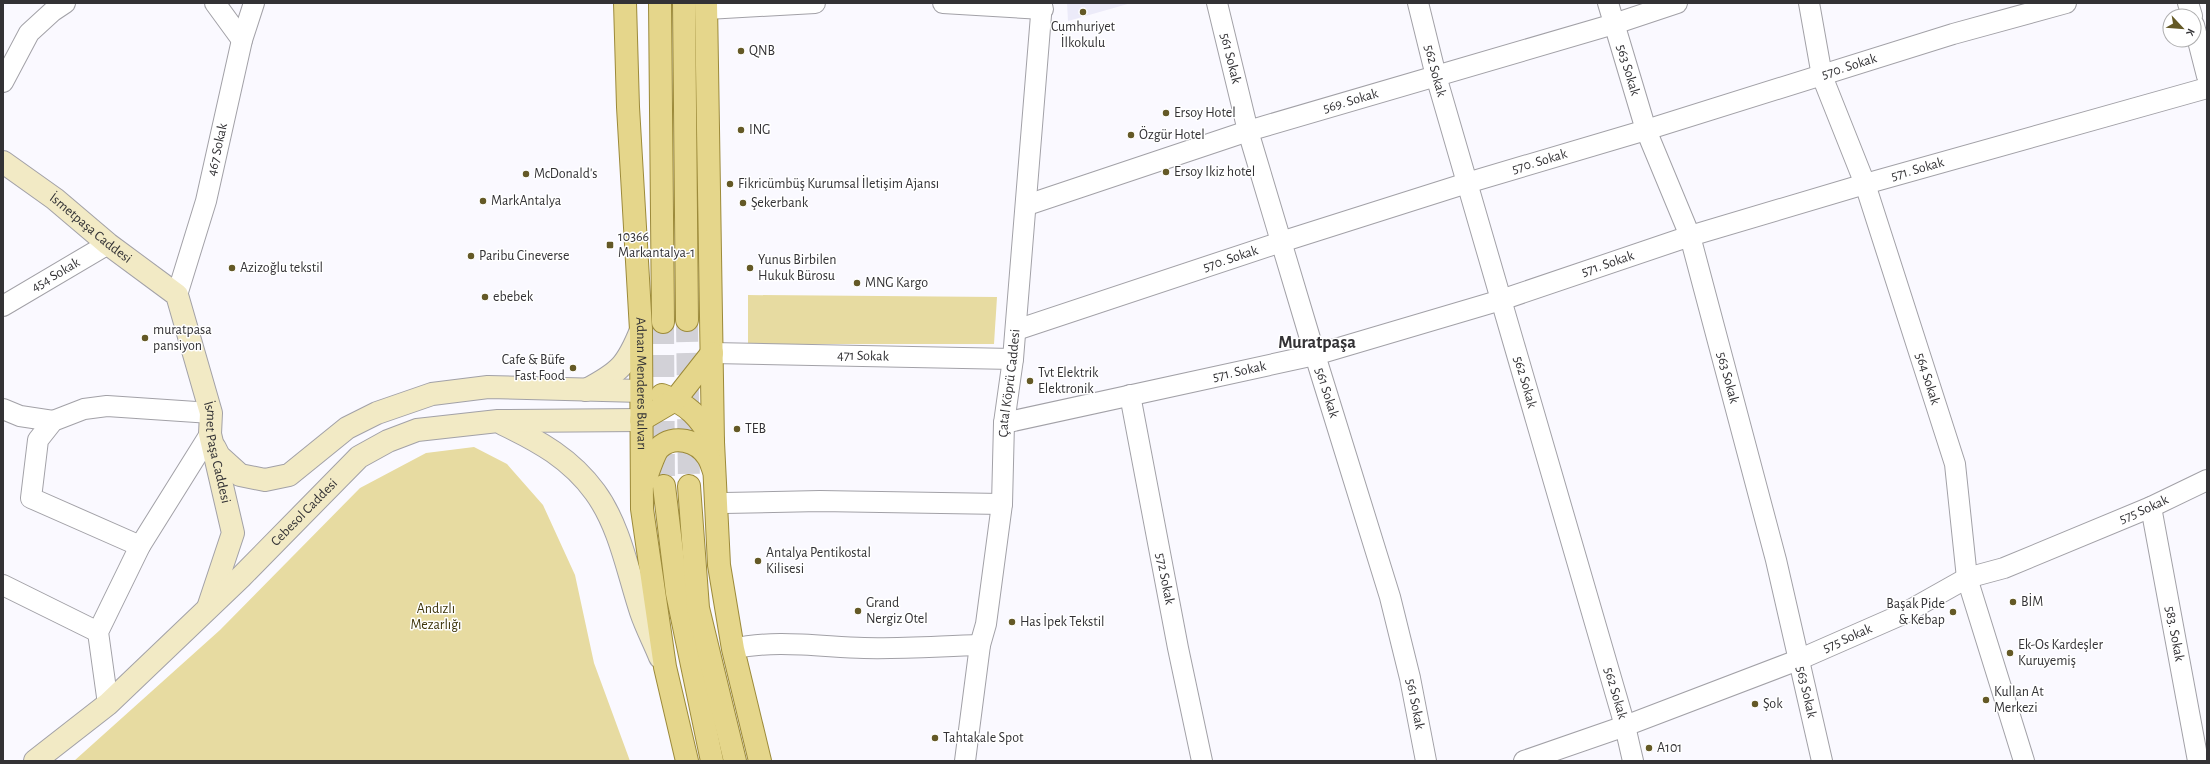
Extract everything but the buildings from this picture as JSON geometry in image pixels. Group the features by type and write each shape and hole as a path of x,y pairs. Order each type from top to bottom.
{"main road":[{"name":"Adnan Menderes Bulvarı","path":"625,3 628,107 641,330 642,509 665,667 687,761"},
{"name":"Adnan Menderes Bulvarı","path":"660,3 663,322"},
{"path":"684,3 687,320"},
{"path":"707,6 713,442 719,565 733,649 760,761"},
{"name":"İsmetpaşa Caddesi","path":"3,162 55,199 108,244 177,295"},
{"name":"İsmet Paşa Caddesi","path":"177,295 211,412 210,434 233,533 207,609"},
{"path":"586,390 621,369 631,354 641,330"},
{"path":"641,420 675,400 712,353"},
{"path":"210,434 219,456 240,475 265,480 289,475 347,428 377,413 432,394 488,387 641,391 675,400 696,414 713,442"},
{"name":"Cebesol Caddesi","path":"35,761 108,704 207,609 359,457 388,441 416,430 498,421 641,420"},
{"path":"498,421 539,441 573,467 596,493 612,526 626,561 641,612 665,667"},
{"path":"642,488 658,449 673,441 681,440 700,448 708,456 714,473"},
{"path":"664,486 677,593 712,761"},
{"path":"688,486 698,608 735,761"}],"street":[{"path":"3,82 30,33 53,11 65,3"},
{"path":"215,3 242,40"},
{"name":"467 Sokak","path":"177,295 206,201 242,40 254,3"},
{"path":"707,6 814,3"},
{"path":"943,3 1042,6"},
{"name":"561 Sokak","path":"1217,3 1248,131 1315,355 1390,597 1410,678 1426,761"},
{"name":"562 Sokak","path":"1418,3 1436,76 1625,726 1633,761"},
{"name":"563 Sokak","path":"1608,3 1646,130 1690,236 1776,560 1822,761"},
{"name":"569. Sokak","path":"1027,206 1248,131 1614,24 1677,3"},
{"name":"564 Sokak","path":"1809,3 1822,76 1866,184 1955,464 1967,578 2024,761"},
{"name":"570. Sokak","path":"1016,330 1281,242 1467,183 1646,130 1953,34 2066,3"},
{"name":"Çatal Köprü Caddesi","path":"965,761 980,645 986,624 1002,504 1004,423 1014,359 1042,6"},
{"path":"2200,48 2207,76"},
{"name":"571. Sokak","path":"1004,423 1315,355 1501,300 1690,236 1866,184 2207,88"},
{"name":"454 Sokak","path":"3,306 108,244"},
{"name":"471 Sokak","path":"712,353 1014,359"},
{"name":"572 Sokak","path":"1130,395 1178,648 1202,761"},
{"path":"3,409 20,416 53,421 84,409 107,406 211,412"},
{"path":"53,421 38,440 31,498 140,546"},
{"path":"108,704 98,632 140,546 210,434"},
{"name":"575 Sokak","path":"1524,761 1625,726 1798,660 1903,614 1967,578 2004,568 2151,507 2207,480"},
{"path":"724,503 820,501 1002,504"},
{"name":"583. Sokak","path":"2151,507 2198,761"},
{"path":"3,585 98,632"},
{"path":"733,649 746,646 818,646 864,648 980,645"}],"shaded area":[{"name":"Cumhuriyet İlkokulu","path":"1067,3 1131,3 1068,21"}],"green space":[{"path":"748,295 997,297 994,344 748,344"},
{"name":"Andızlı Mezarlığı","path":"474,447 507,464 543,505 575,575 594,663 630,761 74,761 220,630 360,488 426,453"}],"tunnel":[{"path":"687,320 689,486"},
{"path":"663,322 664,486"}],"place":[{"name":"Cumhuriyet İlkokulu","path":"1083,12"},
{"name":"QNB","path":"741,51"},
{"name":"Ersoy Hotel","path":"1166,113"},
{"name":"ING","path":"741,130"},
{"name":"Özgür Hotel","path":"1131,135"},
{"name":"Ersoy Ikiz hotel","path":"1166,172"},
{"name":"McDonald's","path":"526,174"},
{"name":"Fikricümbüş Kurumsal İletişim Ajansı","path":"730,184"},
{"name":"MarkAntalya","path":"483,201"},
{"name":"Şekerbank","path":"743,203"},
{"name":"10366 Markantalya-1","path":"610,245"},
{"name":"Paribu Cineverse","path":"471,256"},
{"name":"Azizoğlu tekstil","path":"232,268"},
{"name":"Yunus Birbilen Hukuk Bürosu","path":"750,268"},
{"name":"MNG Kargo","path":"857,283"},
{"name":"ebebek","path":"485,297"},
{"name":"muratpasa pansiyon","path":"145,338"},
{"name":"Cafe & Büfe Fast Food","path":"573,368"},
{"name":"Tvt Elektrik Elektronik","path":"1030,381"},
{"name":"TEB","path":"737,429"},
{"name":"Antalya Pentikostal Kilisesi","path":"758,561"},
{"name":"BİM","path":"2013,602"},
{"name":"Grand Nergiz Otel","path":"858,611"},
{"name":"Başak Pide & Kebap","path":"1953,612"},
{"name":"Has İpek Tekstil","path":"1012,622"},
{"name":"Ek-Os Kardeşler Kuruyemiş","path":"2010,653"},
{"name":"Kullan At Merkezi","path":"1986,700"},
{"name":"Şok","path":"1755,704"},
{"name":"Tahtakale Spot","path":"935,738"},
{"name":"A101","path":"1649,748"}],"district":[{"name":"Muratpaşa","path":"1317,343"}]}
